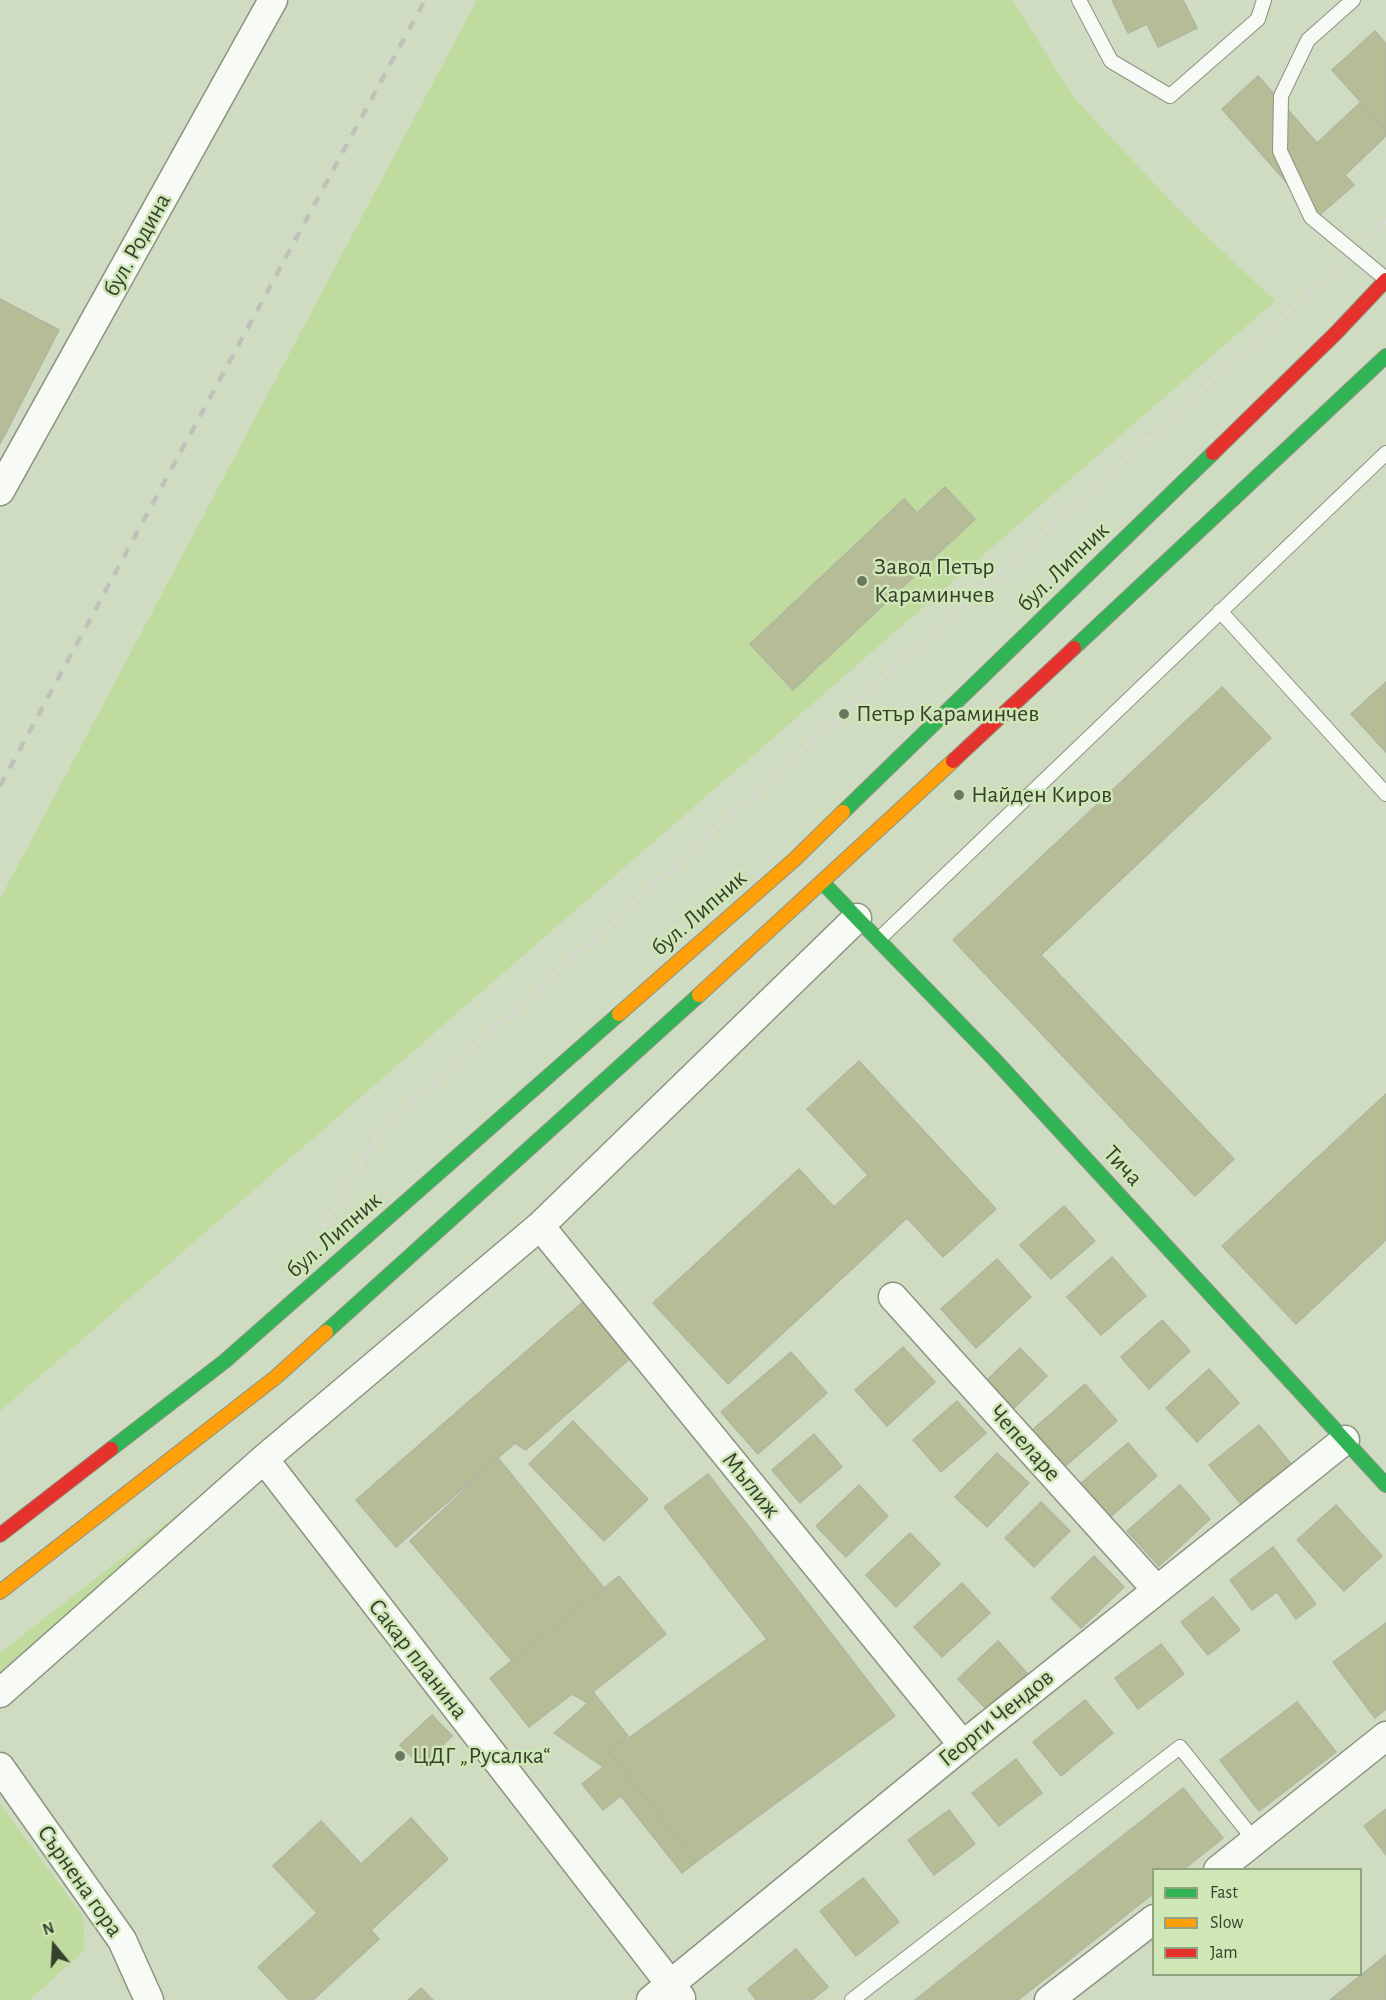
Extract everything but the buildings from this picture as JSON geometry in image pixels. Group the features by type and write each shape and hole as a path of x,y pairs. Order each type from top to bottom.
{"main road":[{"name":"бул. Липник","path":"0,1535 225,1361 795,859 1336,333 1386,279"},
{"path":"0,1592 276,1377 823,883 1386,356"},
{"name":"Тича","path":"823,883 879,939 1386,1485"}],"street":[{"name":"бул. Родина","path":"0,491 273,0"},
{"path":"0,1693 264,1459 540,1226 857,918"},
{"name":"Мъглиж","path":"540,1226 963,1745"},
{"name":"Чепеларе","path":"893,1297 1156,1589"},
{"name":"Георги Чендов","path":"668,1995 963,1745 1345,1440"},
{"name":"Сакар планина","path":"264,1459 668,1995"},
{"path":"1219,1868 1386,1736"},
{"name":"Сърнена гора","path":"0,1767 122,1940 150,2000"},
{"path":"1049,2000 1152,1921"}],"lane":[{"path":"1079,0 1112,61 1170,96 1258,20 1264,0"},
{"path":"1353,0 1308,40 1281,96 1280,151 1311,217 1386,279"},
{"path":"879,939 1386,453"},
{"path":"1220,611 1386,794"},
{"path":"852,2000 1179,1747 1255,1841"}],"path":[{"path":"316,1233 325,1225 378,1134 1305,300 1386,220"}],"green space":[{"path":"477,0 1012,0 1075,99 1179,210 1275,301 0,1411 0,899"},
{"path":"237,1468 0,1683 0,1653"},
{"path":"0,1804 83,1916 85,1949 30,2000 0,2000"}],"railway":[{"path":"0,786 425,0"}],"traffic: fast":[{"path":"1074,648 1386,356"},
{"path":"843,812 1213,453"},
{"path":"823,883 993,1058 1386,1485"},
{"path":"326,1332 699,995"},
{"path":"111,1449 225,1361 619,1014"}],"traffic: slow":[{"path":"699,995 953,761"},
{"path":"619,1014 795,859 843,812"},
{"path":"0,1592 276,1377 326,1332"}],"traffic: jam":[{"path":"1213,453 1336,333 1386,280"},
{"path":"953,761 1074,648"},
{"path":"0,1535 111,1449"}],"place":[{"name":"Завод Петър Караминчев","path":"862,581"},
{"name":"Петър Караминчев","path":"844,714"},
{"name":"Найден Киров","path":"959,795"},
{"name":"ЦДГ „Русалка“","path":"400,1756"}]}
